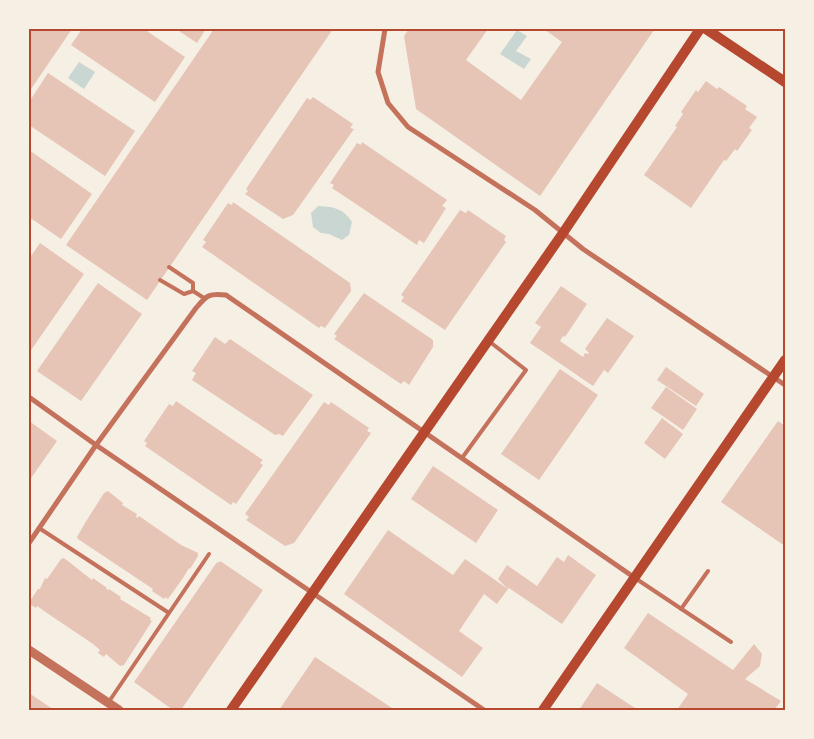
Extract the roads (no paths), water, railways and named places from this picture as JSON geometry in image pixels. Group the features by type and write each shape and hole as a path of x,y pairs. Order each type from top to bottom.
{"main road":[{"path":"231,710 489,341 700,29"},
{"path":"706,29 785,82"},
{"path":"543,710 785,360"}],"street":[{"path":"386,29 378,72 388,103 408,127 535,210 583,249 785,385"},
{"path":"29,543 96,445 204,298 213,293 226,295 244,307 635,578"},
{"path":"29,397 96,445 484,710"},
{"path":"29,650 119,710"}],"lane":[{"path":"169,267 193,283 193,292"},
{"path":"160,280 184,294 193,292 204,298"},
{"path":"462,458 526,370 489,341"},
{"path":"39,528 169,614"},
{"path":"108,703 209,554"},
{"path":"681,609 708,571"},
{"path":"635,578 731,642"}]}
